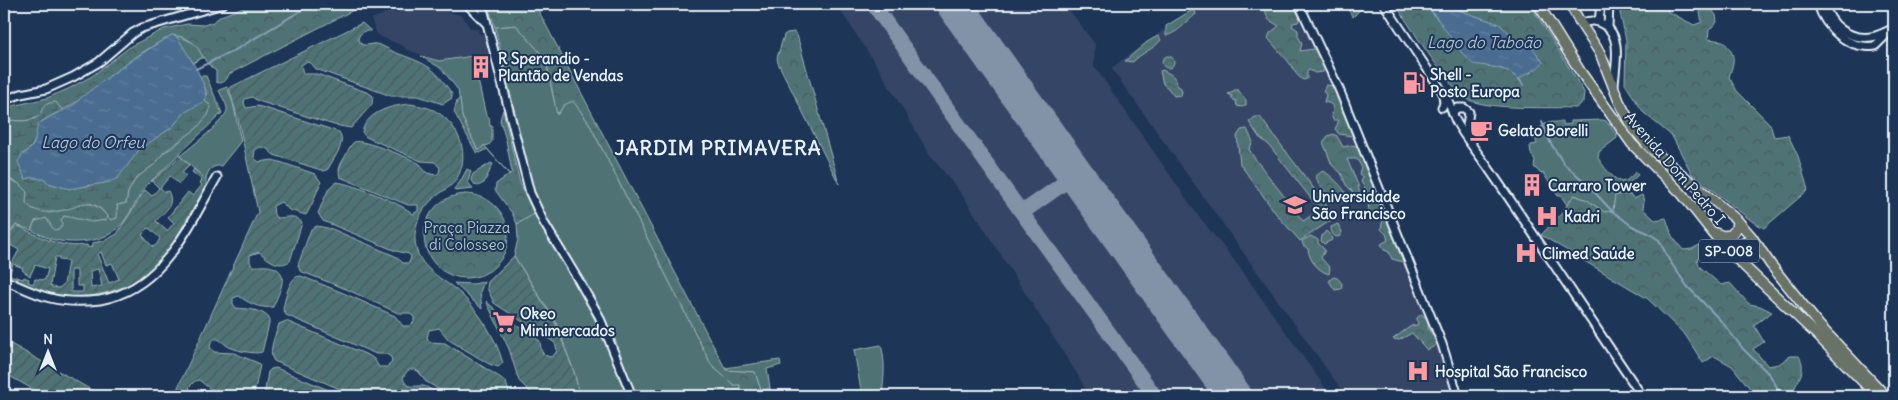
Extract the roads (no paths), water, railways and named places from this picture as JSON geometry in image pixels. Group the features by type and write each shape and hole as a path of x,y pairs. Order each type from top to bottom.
{"main road":[{"name":"Avenida Dom Pedro I","path":"1538,4 1580,71 1632,144 1682,194 1724,247 1878,396"},
{"name":"Avenida Dom Pedro I","path":"1570,4 1600,52 1614,91 1634,129 1650,148 1738,220 1818,325 1886,396"},
{"path":"1713,232 1723,236 1731,235 1736,229 1738,220"},
{"path":"1741,262 1738,254 1739,245 1746,242 1760,247"}],"street":[{"path":"4,100 20,94 46,89 73,77 99,62 138,30 223,4"},
{"path":"467,4 488,25"},
{"path":"482,4 530,193 544,223 598,316 632,396"},
{"path":"1300,4 1342,97 1438,336 1458,396"},
{"path":"1384,4 1449,102 1456,122 1642,396"},
{"path":"1599,22 1601,4"},
{"path":"1608,27 1609,4"},
{"path":"1818,4 1828,26 1842,39 1852,43 1871,46 1893,28"},
{"path":"1825,4 1830,18 1842,30 1861,37 1877,40"},
{"path":"1581,24 1588,21 1599,22 1608,27 1613,33 1615,40 1614,91"},
{"path":"1442,107 1444,104 1443,94"},
{"path":"1453,114 1457,108 1464,108 1469,112 1467,120 1472,144"},
{"path":"1456,122 1461,123 1467,120"},
{"path":"4,280 50,298 71,302 112,298 148,279 171,254 217,178"}],"water":[{"name":"Lago do Taboão","path":"1427,4 1449,4 1458,10 1499,24 1517,40 1526,39 1543,62 1519,79 1508,71 1499,68 1473,64 1461,52"},
{"name":"Lago do Orfeu","path":"172,35 178,38 201,78 206,94 205,101 185,112 172,127 139,150 118,178 109,182 69,189 48,183 45,179 34,177 25,179 18,162 34,143 38,125 75,104 116,72"}],"waterway":[{"path":"196,69 237,49 312,4"},
{"path":"1519,79 1523,85"},
{"path":"1542,122 1550,142 1564,164 1585,182 1612,211 1632,226 1659,240 1669,260 1687,286 1722,322 1744,350 1770,375 1778,389 1779,396"}],"place":[{"name":"R Sperandio - Plantão de Vendas","path":"481,67"},
{"name":"Shell - Posto Europa","path":"1414,83"},
{"name":"Gelato Borelli","path":"1481,130"},
{"name":"Carraro Tower","path":"1532,185"},
{"name":"Universidade São Francisco","path":"1295,205"},
{"name":"Kadri","path":"1547,216"},
{"name":"Climed Saúde","path":"1526,253"},
{"name":"Okeo Minimercados","path":"504,322"},
{"name":"Hospital São Francisco","path":"1418,371"}],"district":[{"name":"JARDIM PRIMAVERA","path":"718,147"}],"park label":[{"name":"Praça Piazza di Colosseo","path":"467,236"}]}
